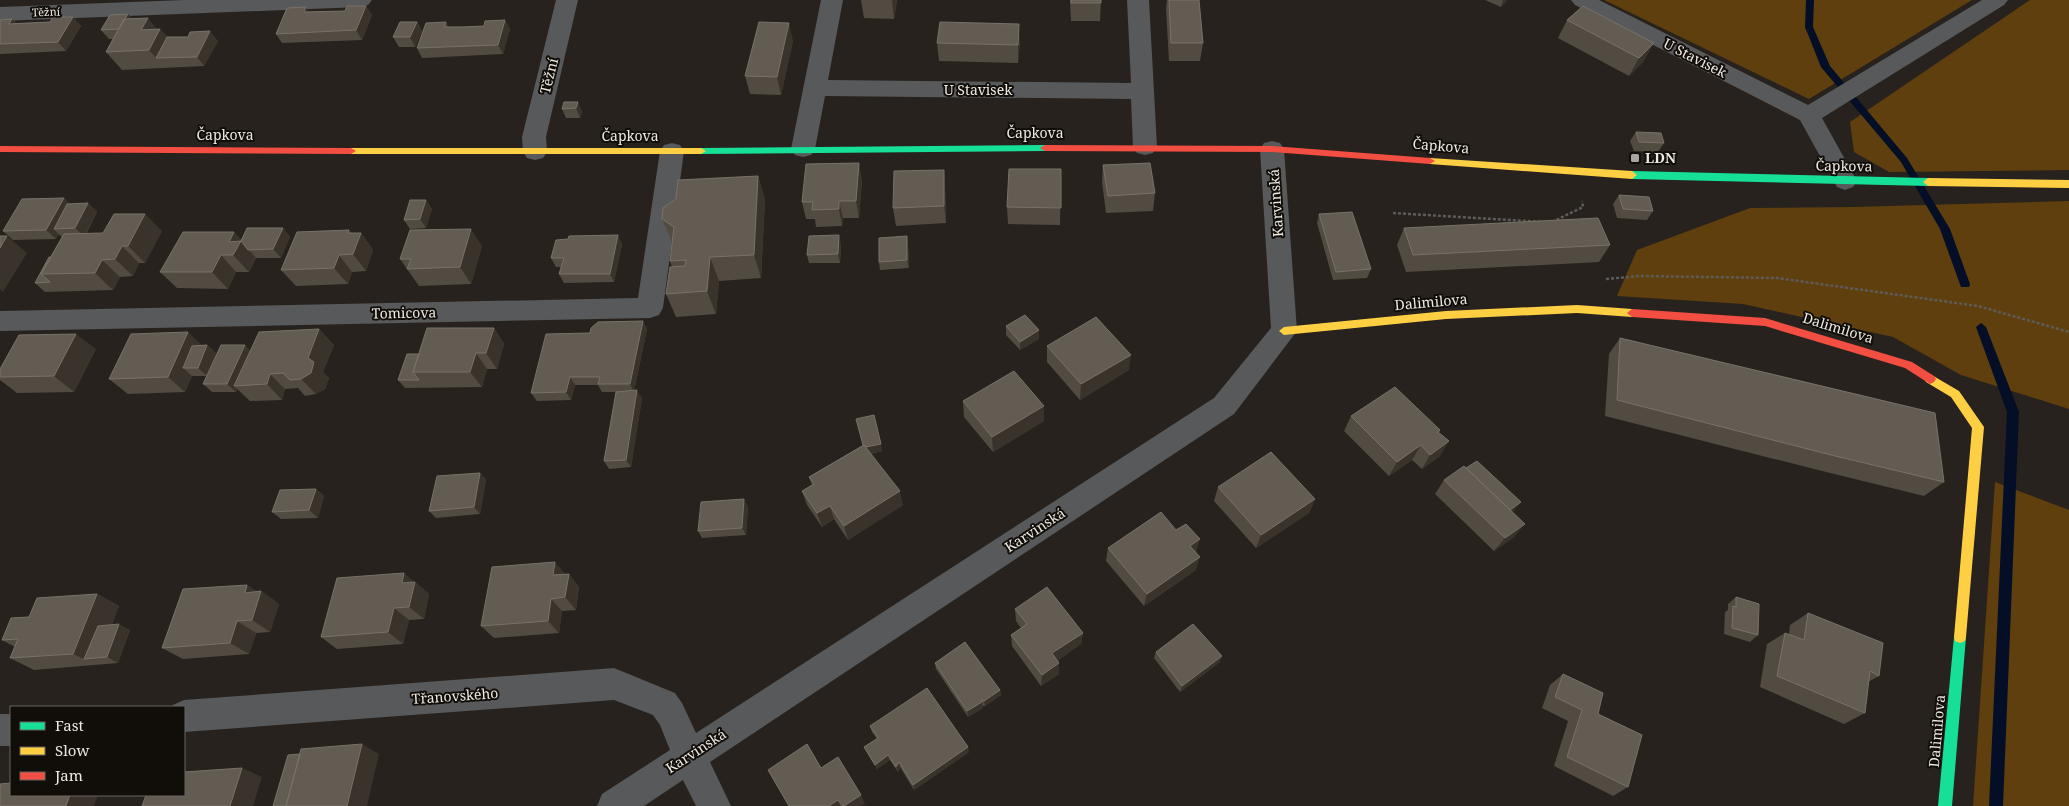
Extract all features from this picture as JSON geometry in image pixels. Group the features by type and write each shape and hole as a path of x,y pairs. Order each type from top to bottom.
{"street":[{"name":"Těžní","path":"0,14 361,0"},
{"name":"Těžní","path":"535,152 534,137 567,0"},
{"path":"803,149 832,0"},
{"path":"1138,0 1145,147"},
{"name":"U Stavisek","path":"1582,0 1809,115"},
{"path":"1845,181 1809,115 1997,0"},
{"name":"U Stavisek","path":"815,88 1142,91"},
{"name":"Čapkova","path":"0,149 535,152 1145,147 1272,150 1375,156 1578,173 1845,181 2069,184"},
{"name":"Karvinská","path":"614,806 1224,406 1284,331 1272,150"},
{"name":"Tomicova","path":"0,321 650,308 672,151"},
{"name":"Dalimilova","path":"1284,331 1446,315 1577,309 1764,322 1908,365 1955,394 1978,427 1946,806"},
{"name":"Třanovského","path":"185,716 614,684 664,704 671,714 714,806"}],"path":[{"path":"1393,213 1551,222 1583,207 1578,173"}],"shaded area":[{"path":"1604,0 1972,0 1809,99"},
{"path":"2030,0 2069,0 2069,170 1889,172 1854,152 1850,122"},
{"path":"2069,201 2069,409 1961,375 1893,337 1743,304 1617,296 1637,250 1750,208"},
{"path":"1995,482 2069,510 2069,806 1973,806"}],"building":[{"path":"1071,0 1101,0 1101,3 1071,3"},
{"path":"1169,0 1199,0 1203,43 1171,43"},
{"path":"347,6 366,6 356,30 276,34 287,8 306,7 304,12 345,11"},
{"path":"1583,6 1654,43 1639,58 1567,20"},
{"path":"128,14 119,29 101,30 110,15"},
{"path":"53,17 73,17 58,42 0,44 0,20 12,19 9,24 50,22"},
{"path":"148,18 141,30 160,29 149,50 106,52 124,19"},
{"path":"505,20 498,45 417,48 426,23 446,22 444,27 464,27 484,26 485,21"},
{"path":"400,22 417,22 410,37 393,37"},
{"path":"759,22 789,23 777,77 745,76"},
{"path":"940,22 1019,24 1018,45 937,43"},
{"path":"210,31 197,57 156,58 167,37 188,37 190,32"},
{"path":"564,102 578,102 576,108 562,109"},
{"path":"1636,132 1661,133 1664,143 1639,142"},
{"path":"859,163 856,201 839,201 839,209 812,210 813,202 802,202 806,164"},
{"path":"1150,163 1155,193 1108,196 1103,165"},
{"path":"1009,169 1061,169 1061,208 1007,207"},
{"path":"944,170 944,206 893,208 894,171"},
{"path":"758,176 754,255 710,257 707,291 666,294 670,267 685,266 686,260 670,261 674,227 662,219 663,208 676,199 678,180"},
{"path":"1619,195 1649,197 1653,211 1623,209"},
{"path":"64,198 46,230 3,231 22,199"},
{"path":"410,200 426,200 420,219 404,220"},
{"path":"88,203 75,228 54,229 67,204"},
{"path":"1352,212 1371,269 1336,272 1319,214"},
{"path":"114,214 145,214 128,246 122,246 115,259 102,260 95,273 41,274 64,234 103,233"},
{"path":"1598,218 1610,245 1413,255 1404,228"},
{"path":"247,228 283,228 273,249 248,250 241,241"},
{"path":"471,229 460,267 407,269 411,259 400,259 410,230"},
{"path":"349,230 348,233 361,233 353,254 339,255 334,268 281,270 297,232"},
{"path":"183,232 234,232 229,242 241,241 233,255 221,255 212,272 160,272"},
{"path":"618,235 610,274 559,274 564,258 551,258 556,240 568,239 569,236"},
{"path":"839,235 838,254 807,255 809,236"},
{"path":"0,236 7,236 0,248"},
{"path":"907,236 907,260 879,262 879,238"},
{"path":"49,257 51,257 41,274 50,282 35,283"},
{"path":"1025,315 1039,330 1020,342 1006,326"},
{"path":"1096,317 1131,355 1081,384 1047,346"},
{"path":"643,321 630,384 598,384 600,377 570,377 566,392 531,393 546,334 590,333 591,328 598,322"},
{"path":"427,328 494,328 486,353 476,353 470,372 413,372"},
{"path":"319,329 308,358 314,362 311,373 301,379 290,380 283,373 270,374 267,384 234,386 259,332"},
{"path":"188,332 168,377 109,379 131,334"},
{"path":"76,334 54,376 0,377 0,369 19,335"},
{"path":"1620,338 1935,413 1944,482 1617,400"},
{"path":"207,345 198,368 183,368 192,346"},
{"path":"221,345 245,345 227,384 203,384"},
{"path":"407,354 419,354 413,372 419,380 398,380"},
{"path":"1014,371 1044,406 992,437 963,401"},
{"path":"1395,387 1449,441 1430,455 1421,445 1397,462 1351,416"},
{"path":"637,390 626,460 604,461 616,392"},
{"path":"874,415 881,444 866,447 863,445 856,419"},
{"path":"864,445 900,491 844,526 830,506 817,513 802,491 814,484 809,477"},
{"path":"1271,452 1315,499 1261,535 1218,487"},
{"path":"1477,461 1521,502 1510,510 1466,468"},
{"path":"1464,466 1525,524 1505,538 1444,480"},
{"path":"480,473 474,507 429,511 437,476"},
{"path":"316,489 309,510 272,512 280,490"},
{"path":"744,499 742,528 698,531 701,502"},
{"path":"1161,512 1176,530 1186,524 1200,539 1190,546 1200,557 1147,594 1108,548"},
{"path":"555,562 553,575 569,574 565,597 551,599 548,621 481,626 492,567"},
{"path":"404,573 402,583 415,582 409,607 394,608 388,632 321,637 337,578"},
{"path":"247,585 245,593 261,591 252,620 237,621 230,643 162,648 183,589"},
{"path":"1047,587 1083,633 1052,653 1059,663 1042,675 1011,635 1027,624 1015,609"},
{"path":"97,594 73,654 10,658 18,639 2,640 11,618 29,617 37,598"},
{"path":"1736,597 1759,604 1758,635 1732,628 1733,606 1736,607"},
{"path":"1808,613 1883,643 1879,676 1870,671 1865,713 1777,676 1785,633 1804,640"},
{"path":"119,624 107,657 84,659 98,626"},
{"path":"1193,624 1222,656 1182,686 1156,652"},
{"path":"965,642 1000,690 967,711 935,663"},
{"path":"1563,674 1603,693 1598,714 1642,735 1628,787 1567,757 1582,710 1555,697"},
{"path":"927,688 968,747 913,785 899,762 896,767 888,755 875,765 864,747 878,738 870,726"},
{"path":"362,744 347,806 286,806 301,749"},
{"path":"807,744 821,768 838,757 861,795 844,806 838,800 829,806 789,806 768,770"},
{"path":"300,754 286,806 273,806 288,755"},
{"path":"242,768 230,806 142,806 146,796 185,796 185,772"},
{"path":"10,783 10,796 70,796 66,806 0,806 0,784"}],"waterway":[{"path":"1810,0 1809,27 1826,67 1904,160 1945,229 1965,284"},
{"path":"1981,327 2013,412 1996,806"}],"traffic: fast":[{"path":"701,151 1045,148"},
{"path":"1632,175 1928,182"},
{"path":"1945,806 1960,637"}],"traffic: slow":[{"path":"351,151 701,151"},
{"path":"1430,161 1632,175"},
{"path":"1928,182 2069,184"},
{"path":"1284,331 1446,315 1577,309 1632,313"},
{"path":"1930,379 1955,394 1978,427 1960,637"}],"traffic: jam":[{"path":"1045,148 1272,149 1430,161"},
{"path":"0,149 351,151"},
{"path":"1632,313 1765,322 1908,365 1930,379"}],"place":[{"name":"LDN","path":"1635,158"}]}
